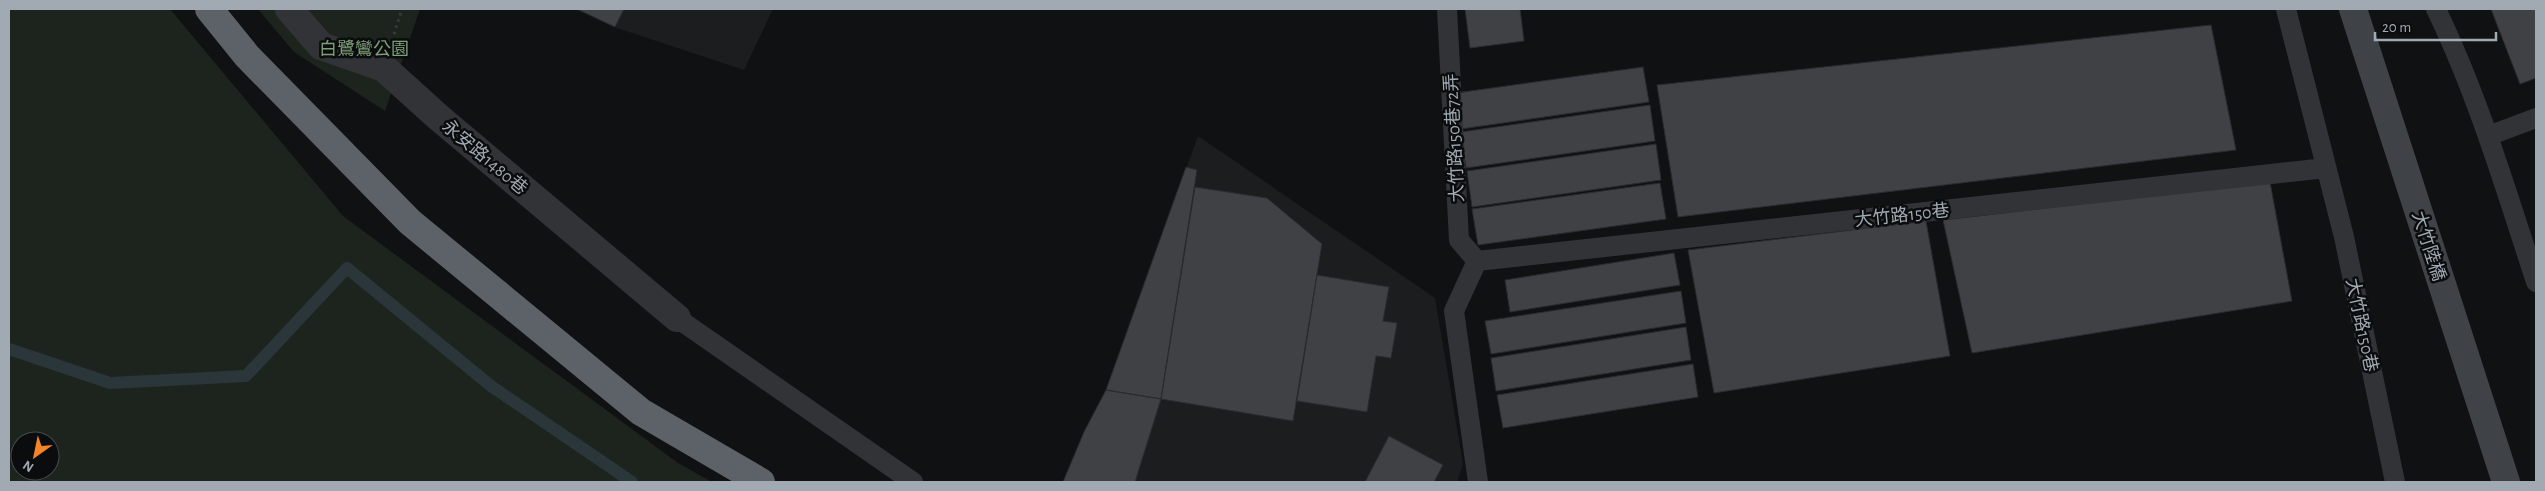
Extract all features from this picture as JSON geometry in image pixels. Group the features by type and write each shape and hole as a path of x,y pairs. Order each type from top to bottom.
{"highway":[{"path":"209,9 247,56 410,222 641,412 761,482"}],"main road":[{"name":"大竹陸橋","path":"2353,9 2506,482"}],"street":[{"name":"永安路1480巷","path":"289,9 321,46 384,68 437,116 677,318"}],"lane":[{"name":"大竹路150巷72弄","path":"1447,9 1459,240 1477,261"},
{"name":"大竹路150巷","path":"2286,9 2344,237 2395,482"},
{"path":"2436,9 2458,55 2488,136 2536,282"},
{"path":"2488,136 2536,118"},
{"name":"大竹路150巷","path":"1477,261 2326,168"},
{"path":"1477,261 1454,312 1478,482"},
{"path":"677,318 913,482"}],"shaded area":[{"path":"575,9 773,9 744,70 617,28"},
{"path":"1198,136 1435,298 1463,464 1457,482 1063,482 1084,432 1106,390"}],"green space":[{"path":"9,9 170,9 343,216 678,463 712,482 9,482"},
{"name":"白鷺鸞公園","path":"258,9 420,9 385,111 294,52"}],"building":[{"path":"577,9 624,9 615,27"},
{"path":"1465,9 1520,9 1524,41 1470,48"},
{"path":"2491,9 2536,9 2536,78 2520,84"},
{"path":"2211,25 2236,150 1678,217 1657,85"},
{"path":"1643,67 1649,102 1461,129 1456,93"},
{"path":"1650,105 1655,141 1466,168 1461,132"},
{"path":"1656,144 1661,180 1472,207 1467,171"},
{"path":"1186,167 1197,170 1161,399 1106,390"},
{"path":"2270,182 2292,301 1972,353 1943,220"},
{"path":"1660,183 1666,219 1478,245 1472,209"},
{"path":"1195,187 1267,198 1322,244 1293,421 1161,399"},
{"path":"1926,221 1950,356 1714,393 1688,250"},
{"path":"1674,253 1680,285 1510,312 1505,280"},
{"path":"1317,275 1389,287 1383,321 1397,323 1391,358 1376,356 1367,412 1297,401"},
{"path":"1681,291 1686,323 1491,354 1485,321"},
{"path":"1686,327 1691,360 1496,391 1491,358"},
{"path":"1693,364 1698,397 1503,428 1497,395"},
{"path":"1106,390 1161,399 1135,482 1063,482 1084,432"},
{"path":"1389,436 1443,465 1434,482 1365,482"}],"waterway":[{"path":"9,349 110,383 246,376 347,268 491,386 632,482"}]}
